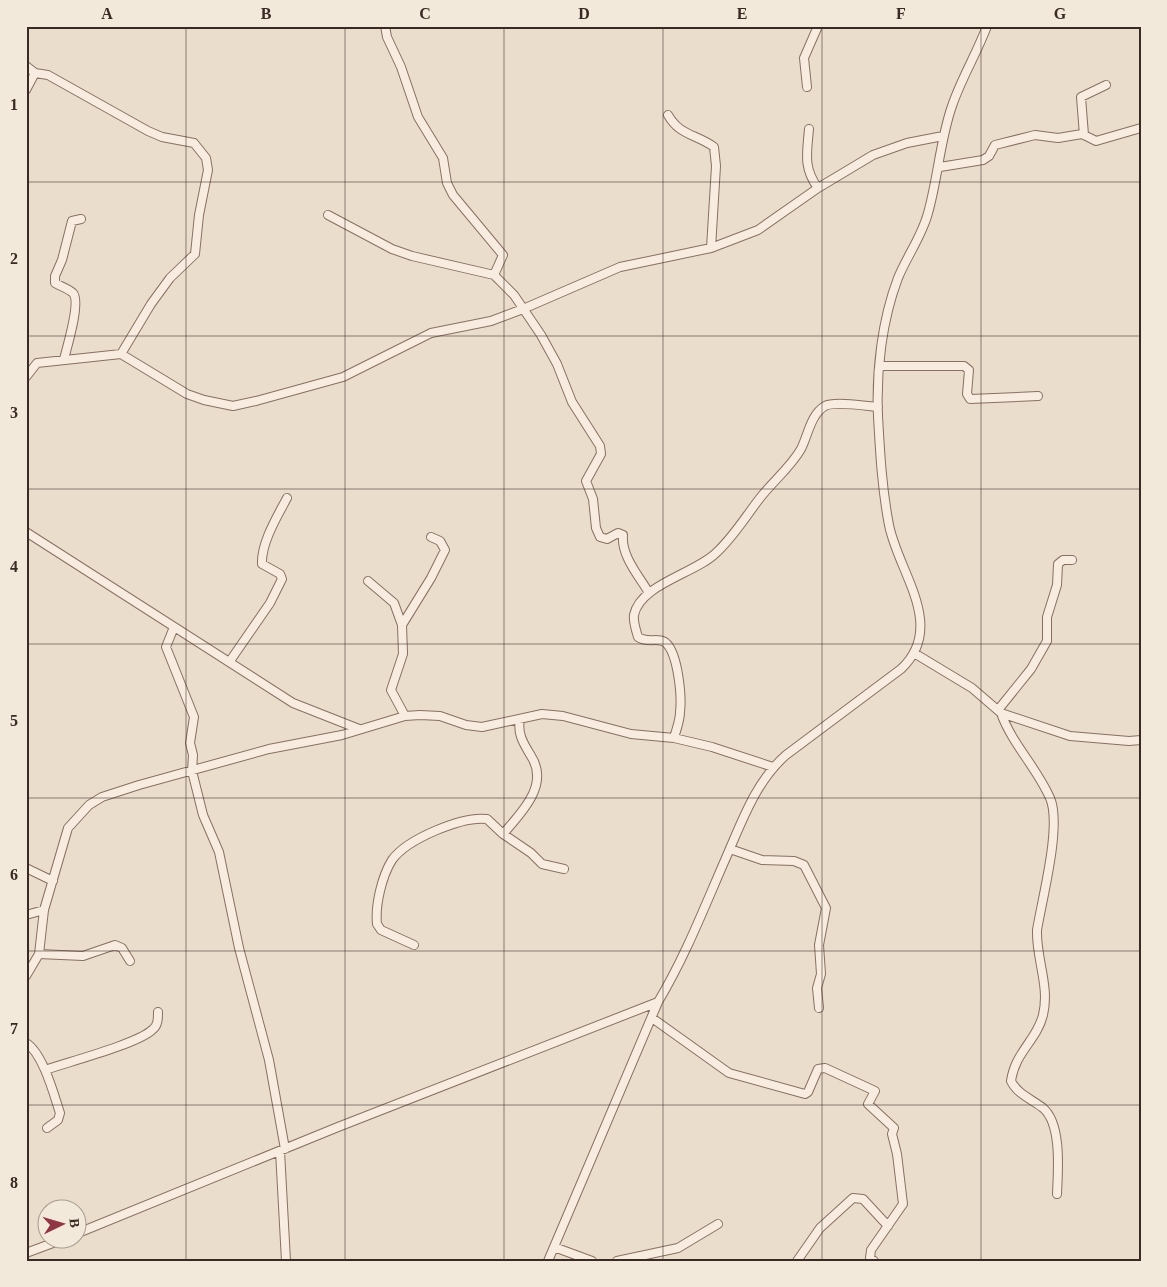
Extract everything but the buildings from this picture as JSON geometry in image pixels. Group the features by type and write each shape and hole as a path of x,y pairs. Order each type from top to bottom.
{"street":[{"path":"385,26 387,36 402,67 418,117 443,158 444,171 453,195 503,255 494,275"},
{"path":"807,87 804,58 818,26"},
{"path":"548,1261 658,1002 680,964 747,811 773,767 901,669 914,653 920,636 920,614 914,589 889,526 884,495 878,407 881,366 888,307 899,276 928,215 940,167 943,136 952,105 987,26"},
{"path":"26,66 35,73 48,75 148,131 162,137 194,144 206,158 208,170 199,215 197,249 161,291 121,354"},
{"path":"26,90 35,73"},
{"path":"1084,135 1079,102 1081,97 1106,85"},
{"path":"668,115 674,125 684,132 714,147 716,166 711,248"},
{"path":"940,167 983,160 998,144 1031,135 1058,138 1084,135 1096,141 1141,128"},
{"path":"809,129 807,168 810,177 818,188"},
{"path":"26,377 37,363 121,354 187,394 218,404 234,406 343,377 431,333 491,320 523,309 620,267 711,248 758,230 818,188 882,152 907,143 943,136"},
{"path":"328,215 392,249 412,256 494,275 514,295 541,335 557,364 572,402 600,446 601,454 586,482 593,499 596,528 600,537 607,539 618,533 624,534 624,548 628,558 649,593"},
{"path":"64,359 72,326 75,298 71,292 55,284 55,276 62,260 72,221 81,219"},
{"path":"881,366 964,366 970,370 967,394 970,399 1038,396"},
{"path":"674,738 680,712 680,689 675,663 667,644 661,641 644,640 638,637 634,622 637,606 649,593 696,568 716,553 736,532 760,498 784,474 800,451 812,422 824,407 832,404 878,407"},
{"path":"230,660 267,609 282,579 280,574 262,564 262,558 268,539 287,498"},
{"path":"26,532 174,628 230,660 294,703 360,729"},
{"path":"402,625 431,578 444,550 440,541 431,537"},
{"path":"999,711 1043,650 1048,638 1047,618 1057,585 1058,564 1063,560 1072,560"},
{"path":"368,582 394,603 402,625 403,654 391,690 405,716"},
{"path":"174,628 166,647 194,717 190,743 193,755 192,771 203,815 219,852 239,948 269,1060 283,1150 286,1261"},
{"path":"914,653 972,688 999,711 1070,736 1141,740"},
{"path":"999,711 1011,736 1048,792 1054,811 1053,832 1037,930 1037,943 1044,977 1044,1009 1039,1026 1018,1058 1011,1081 1015,1088 1045,1110 1052,1120 1057,1155 1057,1194"},
{"path":"26,976 39,954 44,910 68,828 89,805 108,794 269,749 342,735 405,716 440,716 466,725 482,727 542,714 563,716 631,734 674,738 737,754 773,767"},
{"path":"503,834 534,794 536,784 535,764 522,741 520,720"},
{"path":"414,945 381,930 377,924 384,880 395,857 431,833 468,820 487,819 503,834 531,853 542,864 564,869"},
{"path":"730,849 762,860 794,861 804,865 826,908 819,945 821,974 817,988 819,1008"},
{"path":"26,868 53,881"},
{"path":"26,915 44,910"},
{"path":"39,954 83,956 118,945 130,961"},
{"path":"88,1229 658,1002"},
{"path":"45,1070 136,1039 151,1032 157,1023 158,1012"},
{"path":"652,1018 734,1075 805,1094 808,1092 818,1069 825,1068 874,1091 868,1104 894,1128 893,1138 904,1198 901,1210 870,1254 874,1261"},
{"path":"26,1043 34,1049 45,1070 60,1113 58,1120 47,1128"},
{"path":"797,1261 820,1228 853,1198 863,1199 888,1226"},
{"path":"617,1261 678,1248 718,1224"},
{"path":"554,1247 592,1261"},
{"path":"26,1254 38,1249"}]}
